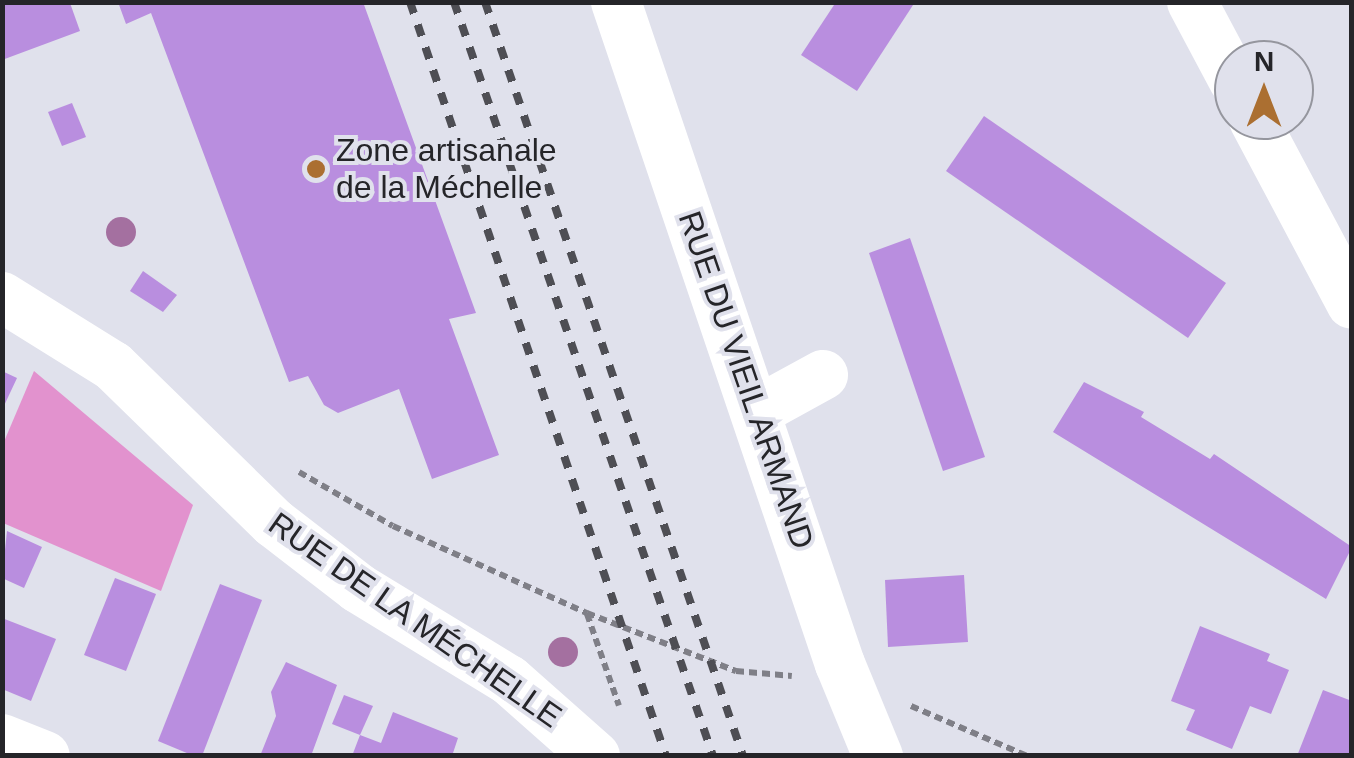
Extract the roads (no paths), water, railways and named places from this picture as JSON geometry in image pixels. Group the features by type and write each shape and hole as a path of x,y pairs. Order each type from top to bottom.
{"street":[{"name":"RUE DU VIEIL ARMAND","path":"616,2 759,410 840,664 878,756"},
{"path":"1192,2 1214,44"},
{"path":"1265,140 1352,304"},
{"name":"RUE DE LA MÉCHELLE","path":"2,297 113,366 217,472 330,566 509,680 608,736"},
{"path":"759,410 823,375"},
{"path":"2,739 45,756"}],"railway":[{"path":"410,2 666,756"},
{"path":"454,2 713,756"},
{"path":"485,2 743,756"}],"place":[{"name":"Zone artisanale de la Méchelle","path":"316,169"}]}
